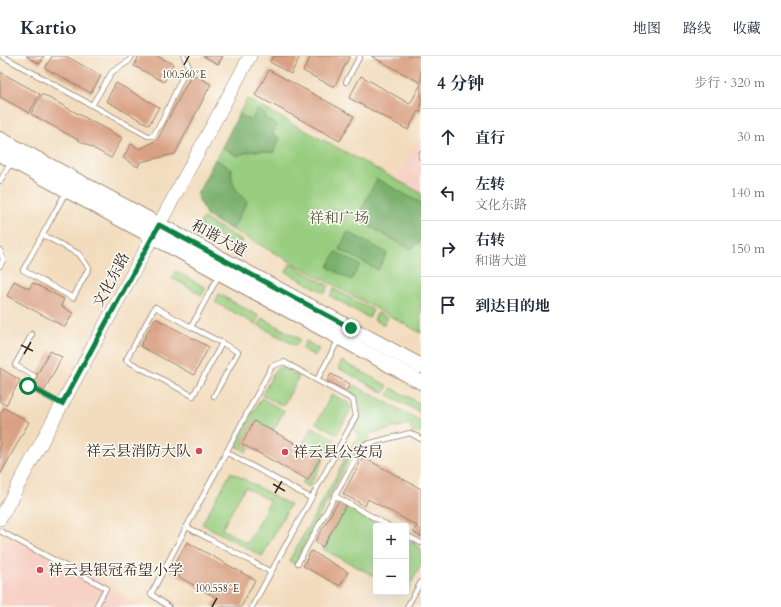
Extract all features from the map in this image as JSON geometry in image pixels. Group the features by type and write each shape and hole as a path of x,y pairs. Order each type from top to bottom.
{"main road":[{"name":"和谐大道","path":"0,139 156,231 220,273 421,382"},
{"name":"和谐大道","path":"6,157 67,190 156,231 421,366"}],"street":[{"name":"文化东路","path":"0,519 250,56"}],"lane":[{"path":"2,56 148,136 153,136 163,119 188,65 184,56"},
{"path":"92,105 112,72 129,61 132,56"},
{"path":"346,82 360,56"},
{"path":"0,182 6,157"},
{"path":"43,235 79,254 89,268 73,298 23,270 67,190"},
{"path":"0,250 3,260 0,266"},
{"path":"192,327 220,273"},
{"path":"214,396 238,352 222,343 155,307 126,360 193,396 222,343"},
{"path":"32,334 15,365 34,376 28,386 62,404"},
{"path":"317,380 340,338"},
{"path":"169,607 151,594 272,366 284,362 353,400 356,416 252,607"},
{"path":"298,563 363,445 410,433 421,439"},
{"path":"226,452 311,498"},
{"path":"335,496 384,523"},
{"path":"187,527 271,572"},
{"path":"0,531 106,588 96,607"},
{"path":"409,537 421,543"},
{"path":"407,607 421,582"}],"shaded area":[{"path":"421,134 421,193 397,180"},
{"name":"祥云县银冠希望小学","path":"12,532 108,585 140,607 0,607 0,554"}],"green space":[{"name":"祥和广场","path":"247,99 421,193 421,333 207,216 197,195"},
{"path":"257,109 265,114 264,118 277,125 272,134 280,138 273,153 255,151 237,156 222,147 239,114 251,121"},
{"path":"215,159 232,169 233,184 247,202 232,230 207,216 197,195"},
{"path":"377,179 421,203 421,241 412,248 408,248 356,219"},
{"path":"203,218 242,240 238,247 199,225"},
{"path":"348,232 387,253 378,270 339,249"},
{"path":"336,252 360,265 351,280 328,267"},
{"path":"290,264 329,286 325,293 286,272"},
{"path":"176,271 206,288 202,295 172,278"},
{"path":"334,289 373,310 369,318 330,296"},
{"path":"219,294 259,316 255,324 215,302"},
{"path":"378,312 388,318 384,325 374,320"},
{"path":"262,318 300,339 296,346 258,325"},
{"path":"306,341 319,349 315,356 302,349"},
{"path":"342,361 388,386 384,393 338,368"},
{"path":"281,367 299,377 283,406 262,395 276,369"},
{"path":"354,385 421,421 421,432 412,432 410,424 369,434 369,441 360,444 349,459 294,564 289,561 345,460 338,456 342,449 349,452 359,434 353,430 359,420 361,411 360,407 358,403 349,395"},
{"path":"392,388 421,404 421,413 388,395"},
{"path":"332,394 350,404 351,409 337,434 316,423"},
{"path":"261,398 284,411 273,431 254,421 242,444 249,448 247,452 236,446"},
{"path":"312,427 335,439 309,487 302,483 305,478 308,480 321,457 301,447"},
{"path":"231,472 290,505 262,556 202,524","holes":["245,487 270,501 247,543 222,529"]},
{"path":"346,507 375,523 373,523 373,575 323,549"},
{"path":"409,541 421,548 421,565 409,587"}],"building":[{"path":"26,56 44,56 40,64"},
{"path":"52,56 66,56 101,76 91,93 45,68"},
{"path":"139,56 157,56 173,64 164,82 134,66"},
{"path":"203,56 223,56 218,64"},
{"path":"273,56 300,56 291,74 270,62"},
{"path":"311,56 350,56 334,87 303,71"},
{"path":"371,56 421,56 421,83"},
{"path":"269,70 354,116 340,141 255,95"},
{"path":"0,72 40,94 29,113 0,97"},
{"path":"192,74 211,84 175,154 140,162 138,167 123,158 131,144 140,149 157,140"},
{"path":"361,76 410,104 421,84 421,113 418,111 408,130 349,98"},
{"path":"116,83 159,107 149,125 106,101"},
{"path":"42,94 122,138 111,158 31,114"},
{"path":"14,281 29,289 33,283 64,299 61,306 73,313 65,327 7,296"},
{"path":"155,318 209,347 194,375 140,346"},
{"path":"50,351 62,357 44,391 32,384"},
{"path":"0,368 20,380 6,405 0,402"},
{"path":"331,374 350,384 346,391 327,381"},
{"path":"4,408 29,422 0,475 0,415"},
{"name":"祥云县公安局","path":"254,421 321,457 308,480 242,444"},
{"path":"363,457 421,489 421,537 413,532 417,526 368,499 365,506 343,494"},
{"path":"339,500 346,505 323,547 315,542"},
{"path":"187,542 255,580 241,607 212,607 217,598 170,572"},
{"path":"311,551 348,572 340,586 303,566"}],"place":[{"name":"祥云县消防大队","path":"199,451"},
{"name":"祥云县公安局","path":"285,452"},
{"name":"祥云县银冠希望小学","path":"40,570"}],"route":[{"path":"28,386 62,404 159,225 351,328"}]}
